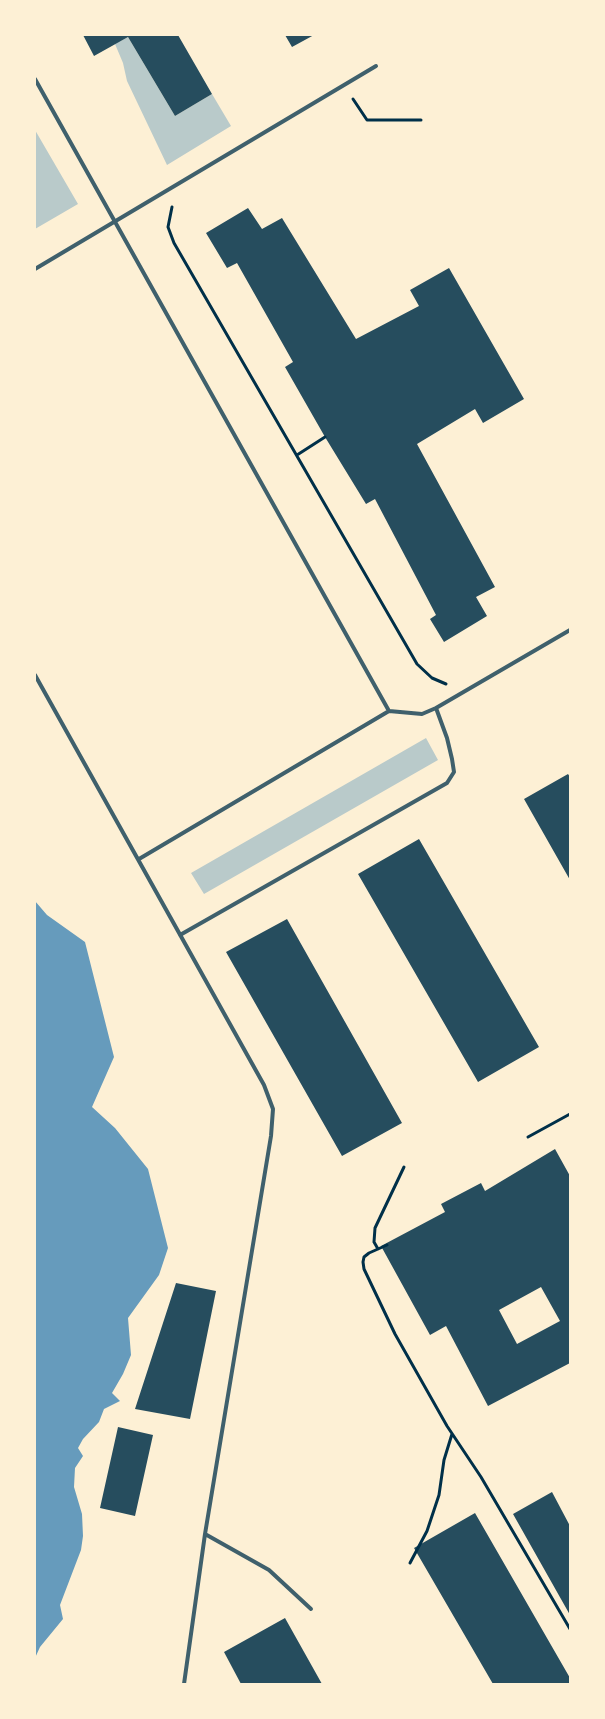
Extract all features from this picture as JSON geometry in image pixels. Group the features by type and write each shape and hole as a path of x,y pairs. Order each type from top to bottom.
{"lane":[{"path":"35,269 376,66"},
{"path":"35,79 389,711"},
{"path":"138,859 389,711 422,714 436,708 570,630"},
{"path":"35,675 264,1085 273,1109 271,1136 206,1534 184,1684"},
{"path":"180,935 447,782 454,772 447,738 436,708"},
{"path":"206,1534 269,1570 311,1609"}],"path":[{"path":"351,97 367,120 421,120"},
{"path":"173,204 168,226 174,243 417,664 434,679 447,684 453,682"},
{"path":"296,455 325,437"},
{"path":"528,1137 570,1114"},
{"path":"378,1249 374,1242 375,1228 404,1167"},
{"path":"387,1245 369,1253 364,1258 364,1269 414,1370 481,1477 570,1629"},
{"path":"410,1563 426,1531 439,1495 444,1460 452,1433"}],"shaded area":[{"path":"128,37 175,116 212,94 231,126 167,165 127,81 123,63 115,44"},
{"path":"35,130 78,204 35,229"},
{"path":"426,738 438,760 204,894 191,873"}],"water":[{"path":"35,901 47,915 85,942 114,1057 92,1107 115,1128 148,1169 168,1248 159,1275 128,1318 131,1355 112,1393 120,1401 104,1409 99,1422 83,1439 78,1448 83,1456 75,1468 74,1487 82,1514 83,1536 81,1550 60,1605 63,1619 40,1647 35,1658"}],"building":[{"path":"83,35 178,35 212,94 175,116 128,37 94,56"},
{"path":"285,35 314,35 292,47"},
{"path":"248,208 262,229 282,218 356,339 419,306 410,290 449,268 524,399 483,423 475,409 417,444 495,587 476,597 487,616 444,642 430,619 436,615 375,499 366,504 285,367 293,362 237,263 227,268 206,233"},
{"path":"568,774 570,777 570,880 524,799"},
{"path":"419,839 539,1047 478,1082 358,874"},
{"path":"287,919 402,1123 342,1156 226,952"},
{"path":"555,1149 570,1176 570,1363 488,1406 446,1326 430,1335 381,1246 445,1212 441,1204 481,1183 485,1191","holes":["541,1287 560,1321 517,1344 499,1310"]},
{"path":"176,1283 216,1291 190,1419 135,1409"},
{"path":"118,1427 153,1435 135,1516 100,1508"},
{"path":"552,1492 570,1526 570,1615 513,1514"},
{"path":"475,1513 570,1678 570,1684 493,1684 414,1548"},
{"path":"285,1618 322,1684 241,1684 224,1652"}]}
